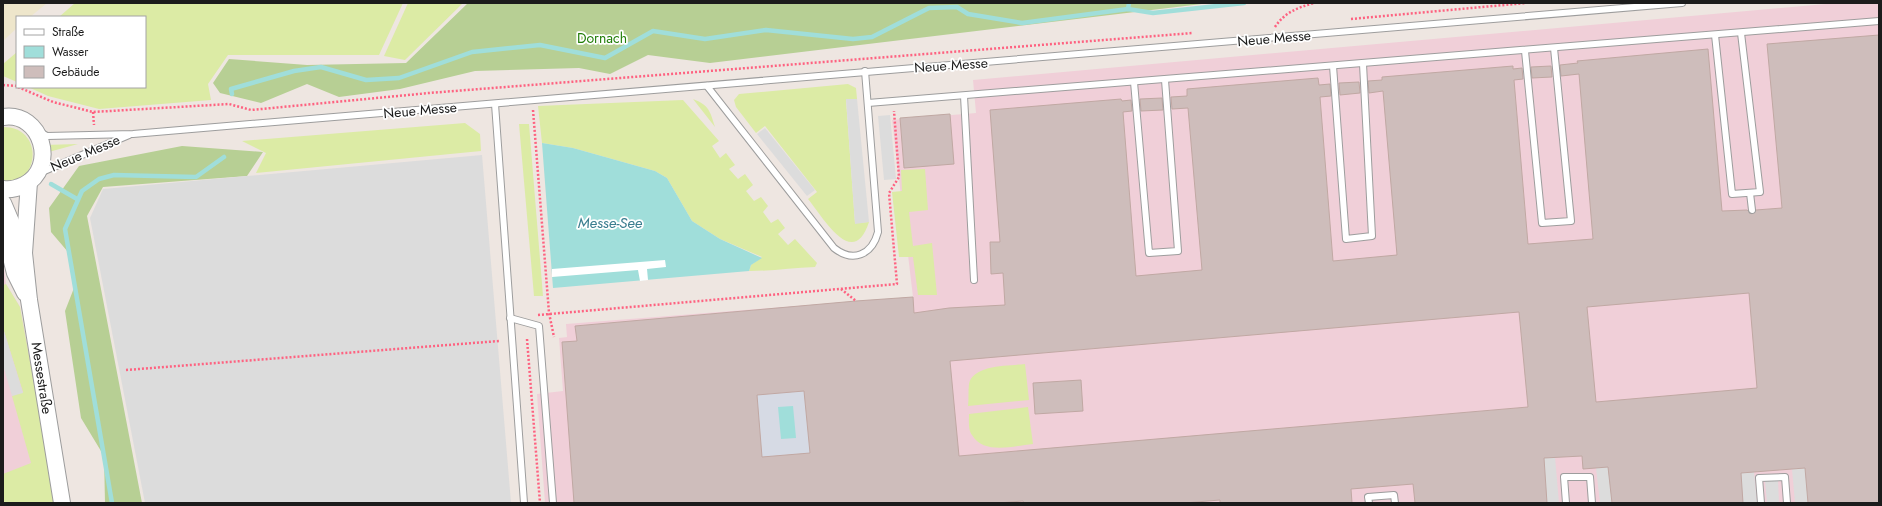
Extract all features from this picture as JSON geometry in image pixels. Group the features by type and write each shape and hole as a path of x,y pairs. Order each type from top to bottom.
{"street":[{"path":"3,117 16,118 28,123 35,129"},
{"name":"Messestraße","path":"35,129 44,148 43,160 34,178 24,253 29,300 62,503"},
{"path":"3,189 19,188 34,178"},
{"name":"Messestraße","path":"3,203 24,253"},
{"path":"3,233 6,238 15,273 29,300"}],"lane":[{"name":"Neue Messe","path":"35,129 47,136 133,134 1682,3"},
{"path":"868,103 1879,21"},
{"path":"1715,35 1732,194 1750,193 1760,192 1741,33"},
{"path":"1526,50 1542,223 1572,221 1554,48"},
{"path":"1333,66 1346,239 1372,236 1363,64"},
{"path":"707,86 834,248 841,253 851,256 861,254 869,250 875,243 878,232 865,72"},
{"path":"1134,82 1149,253 1178,251 1165,80"},
{"path":"964,96 974,280"},
{"path":"495,104 524,503"},
{"name":"Neue Messe","path":"34,178 133,134"},
{"path":"1750,193 1752,210"},
{"path":"510,318 539,326 553,503"},
{"path":"1775,470 1775,477"},
{"path":"1566,503 1564,477 1590,477 1592,503"},
{"path":"1761,503 1759,478 1775,477 1785,477 1786,503"},
{"path":"1368,503 1368,497 1394,495 1395,503"}],"path":[{"path":"1275,27 1286,14 1295,9 1314,3"},
{"path":"1350,19 1526,3"},
{"path":"1267,27 1283,26"},
{"path":"20,88 48,100 93,112 229,104 252,110 429,93 1196,32"},
{"path":"3,85 16,87"},
{"path":"532,101 549,313 554,337"},
{"path":"533,315 897,284 889,193 899,177 893,101"},
{"path":"93,112 97,135"},
{"path":"841,289 856,301"},
{"path":"527,339 540,503"},
{"path":"126,370 498,340"}],"shaded area":[{"path":"3,3 47,3 31,16 16,16 16,29 3,41"},
{"path":"1837,3 1879,3 1879,503 545,503 537,394 563,391 559,338 567,337 566,324 913,297 892,120 976,113 973,80"},
{"path":"846,99 857,99 869,222 855,224"},
{"path":"890,115 896,179 884,180 878,116"},
{"path":"765,128 815,190 807,196 757,134"},
{"path":"482,155 511,503 145,503 90,218 103,189"},
{"path":"3,261 6,284 20,307 48,457 3,503"},
{"path":"3,328 23,393 12,396 3,365"},
{"path":"804,391 810,453 762,457 757,395"},
{"path":"1555,457 1559,503 1547,503 1544,458"},
{"path":"1608,467 1612,503 1600,503 1596,468"},
{"path":"1805,468 1808,503 1795,503 1792,469"},
{"path":"1754,472 1757,503 1743,503 1741,473"},
{"path":"1778,480 1779,503 1767,503 1765,481"}],"green space":[{"path":"75,3 403,3 379,55 228,55 208,84 211,100 99,109 48,96 30,88 146,88 146,16 60,16"},
{"path":"408,3 463,3 405,60 384,56"},
{"name":"Dornach","path":"468,3 1210,3 710,63 648,55 610,74 579,68 475,71 400,89 339,97 307,84 261,103 220,93 213,83 229,59 307,65 406,63"},
{"path":"16,53 16,82 3,76 3,64"},
{"path":"848,84 856,88 857,99 846,100 855,223 869,222 862,236 855,242 847,241 838,236 830,227 808,199 817,192 765,126 756,133 736,107 734,100 739,94"},
{"path":"693,99 706,106 715,127"},
{"path":"683,100 719,141 712,146 720,158 726,153 735,165 729,169 738,179 745,174 753,185 746,191 754,201 761,197 768,206 763,212 771,223 778,219 785,228 778,234 788,245 795,239 817,263 815,267 749,271 751,265 762,257 720,239 692,221 667,178 655,171 573,148 542,143 538,106"},
{"path":"465,123 480,134 481,151 256,173 266,153 242,141"},
{"path":"519,124 529,124 543,296 534,296"},
{"path":"3,127 17,130 26,136 31,145 33,156 30,166 25,175 15,181 3,182"},
{"path":"78,144 45,153 44,145"},
{"path":"182,146 263,152 247,176 103,187 87,216 142,503 105,503 104,456 81,418 65,311 74,288 68,252 51,232 49,208 79,166"},
{"path":"925,169 928,210 909,212 913,246 932,243 937,295 918,295 913,257 899,257 892,192 902,191 901,170"},
{"path":"6,284 20,307 56,503 3,503 3,474 31,463 12,396 23,392 3,328 3,285"},
{"path":"1025,364 1029,400 968,406 969,384 972,377 977,373 993,367"},
{"path":"1028,407 1033,444 1000,448 991,447 977,441 971,433 969,414"}],"water":[{"name":"Messe-See","path":"542,143 573,148 655,171 667,178 692,221 720,239 762,258 751,265 749,271 553,288"},
{"path":"793,406 796,438 781,439 778,407"}],"pier":[{"path":"665,260 666,267 647,269 648,280 640,281 638,270 552,277 552,269"}],"building":[{"path":"1879,35 1879,503 1808,503 1805,468 1741,473 1743,503 1612,503 1608,467 1583,469 1582,456 1544,458 1547,503 1415,503 1413,484 1351,489 1352,503 1220,503 1220,500 1184,503 1024,503 1023,501 998,503 574,503 562,342 577,341 575,326 913,297 914,313 949,308 1005,305 1003,273 991,274 990,242 1000,242 990,110 1121,99 1122,101 1131,100 1132,111 1123,112 1136,276 1202,270 1188,108 1172,109 1171,97 1187,96 1187,89 1318,78 1319,85 1330,84 1331,96 1320,97 1333,261 1397,255 1383,91 1369,93 1368,81 1382,80 1382,77 1513,66 1513,69 1522,68 1523,79 1514,80 1528,244 1593,239 1579,74 1561,76 1560,65 1578,63 1577,61 1708,49 1722,211 1747,210 1752,214 1756,210 1782,208 1767,44","holes":["1749,293 1757,388 1596,402 1587,307","1519,312 1528,407 959,456 950,361","804,391 810,453 762,457 757,395"]},
{"path":"1551,66 1552,77 1532,78 1531,67"},
{"path":"1359,82 1360,93 1340,95 1339,83"},
{"path":"1162,98 1163,110 1141,111 1140,99"},
{"path":"950,114 954,164 904,168 900,118"},
{"path":"1081,380 1083,411 1035,414 1033,383"}],"waterway":[{"path":"1128,9 1129,3"},
{"path":"232,94 231,89 294,71 321,67 366,80 399,78 472,52 540,45 605,58 653,31 705,39 766,30 853,39 872,37 929,8 957,7 968,14 1022,23 1128,9 1153,13 1244,3"},
{"path":"112,503 65,229 82,191 99,179 114,175 196,177 224,157"},
{"path":"51,184 77,199"}]}
